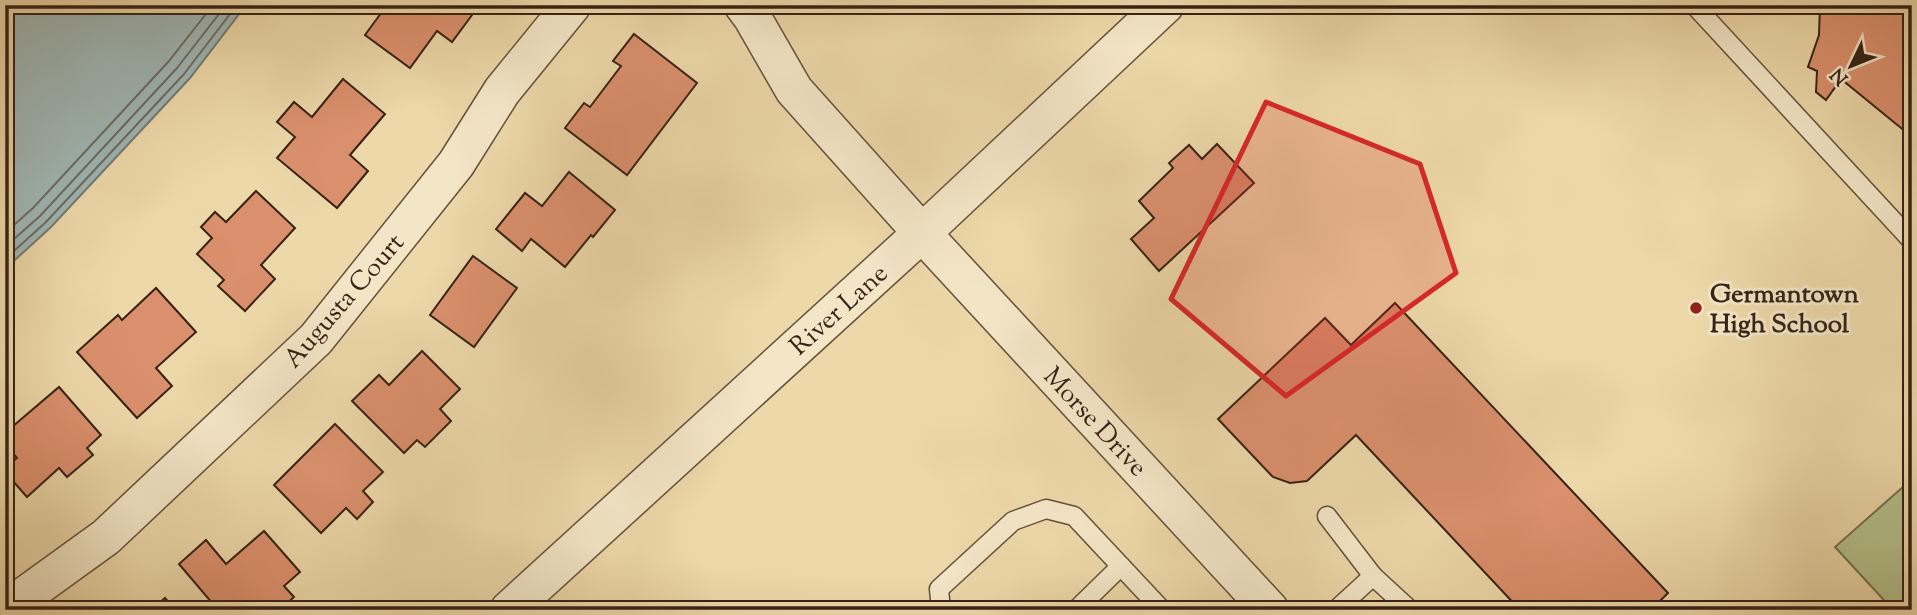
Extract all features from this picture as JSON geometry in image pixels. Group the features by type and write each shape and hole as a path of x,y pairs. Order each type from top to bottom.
{"street":[{"name":"Augusta Court","path":"5,608 106,537 316,339 456,164 502,91 572,5"},
{"name":"Morse Drive","path":"743,5 794,90 922,233 1270,610"},
{"name":"River Lane","path":"509,610 922,233 1165,5"}],"lane":[{"path":"1694,5 1912,241"},
{"path":"941,610 939,589 1013,521 1046,509 1074,516 1162,610"},
{"path":"1327,516 1373,576 1410,610"},
{"path":"1076,610 1121,566"},
{"path":"1336,610 1373,576"}],"highlighted area":[{"path":"1266,102 1420,164 1456,273 1286,396 1171,299"}],"green space":[{"path":"1912,479 1912,610 1893,610 1835,547"}],"water":[{"path":"5,5 246,5 190,78 51,227 5,269"}],"building":[{"path":"387,5 458,5 472,15 452,42 437,31 410,68 365,35"},
{"path":"1820,5 1912,5 1912,137 1841,79 1826,100 1816,92 1817,71 1808,67 1819,35"},
{"path":"634,34 697,83 627,175 565,128 584,103 590,107 621,66 613,61"},
{"path":"343,79 385,114 350,155 368,171 337,208 277,158 295,137 277,122 294,102 312,117"},
{"path":"1217,144 1254,183 1159,271 1131,239 1154,218 1139,201 1173,168 1169,163 1189,145 1202,159"},
{"path":"569,172 615,210 565,267 531,239 522,251 496,229 525,193 542,206"},
{"path":"256,191 295,228 261,265 275,279 245,311 218,286 224,280 197,254 212,238 201,227 215,212 226,222"},
{"path":"473,256 517,288 474,347 430,315"},
{"path":"156,288 196,332 156,368 172,386 137,418 77,352 118,315 122,320"},
{"path":"1395,303 1668,593 1651,610 1520,610 1356,435 1307,481 1290,483 1273,477 1218,419 1325,318 1351,345"},
{"path":"422,351 460,389 440,409 451,421 425,447 417,440 404,453 352,401 379,375 389,385"},
{"path":"59,387 101,435 87,448 93,455 67,477 59,468 27,497 5,472 5,468 17,458 5,444 5,433"},
{"path":"335,424 383,472 363,491 373,502 357,519 346,508 321,533 274,485"},
{"path":"264,531 300,572 284,586 294,597 280,610 218,610 179,564 206,540 226,564"},
{"path":"165,598 175,610 151,610"}],"place":[{"name":"Germantown High School","path":"1696,308"}]}
